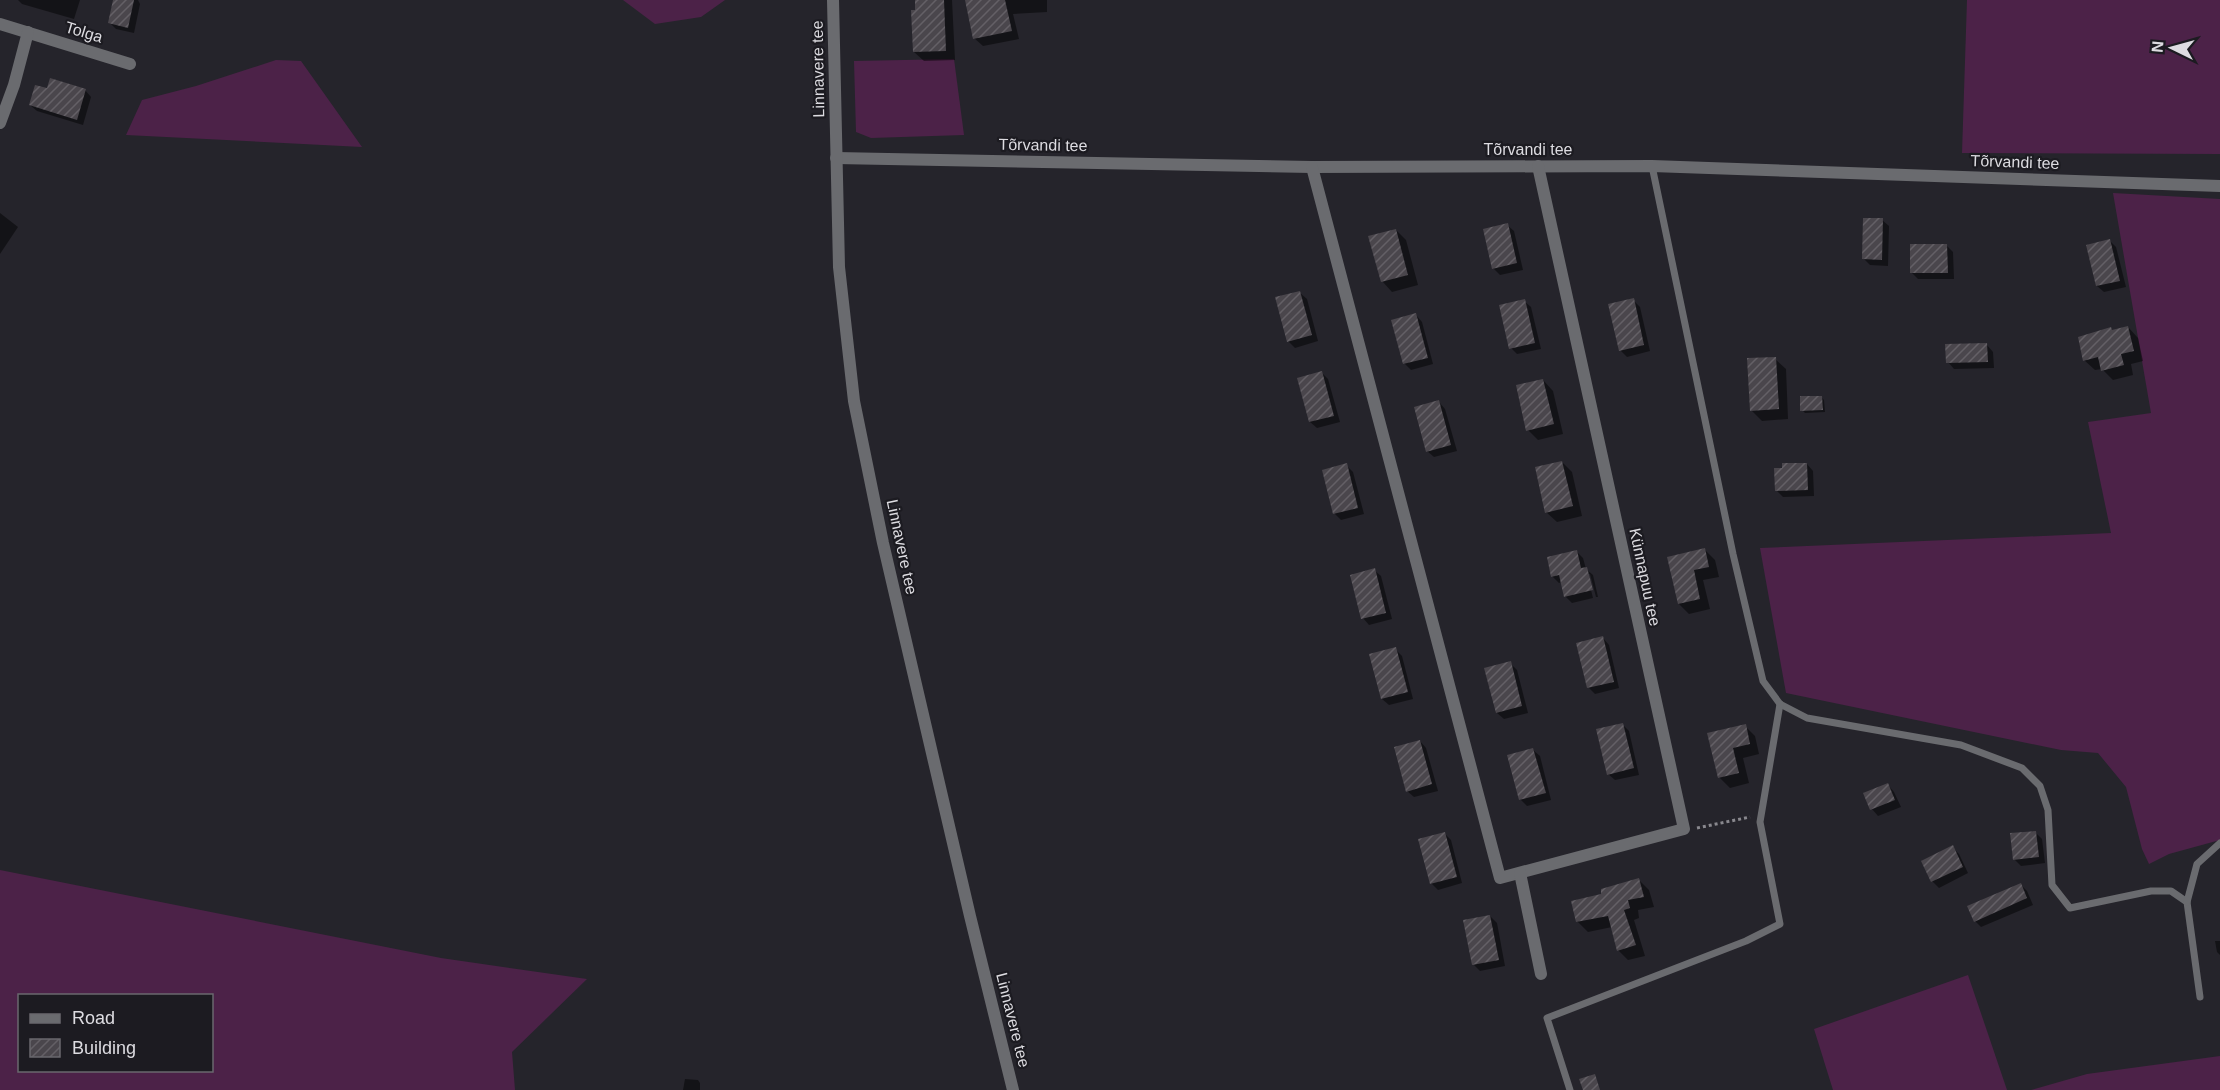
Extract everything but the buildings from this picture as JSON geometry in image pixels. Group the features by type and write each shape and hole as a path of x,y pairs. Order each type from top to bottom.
{"street":[{"name":"Linnavere tee","path":"833,0 839,267 854,401 883,543 1013,1090"},
{"name":"Tolga","path":"0,24 130,63"},
{"path":"0,123 14,85 28,32"},
{"name":"Tõrvandi tee","path":"836,158 1312,167 1652,166 2220,186"},
{"name":"Künnapuu tee","path":"1538,166 1684,829"},
{"path":"1312,167 1500,878 1684,829"},
{"path":"1520,873 1540,974"}],"lane":[{"path":"1652,166 1731,542 1763,681 1780,704 1807,718 1960,745 2022,768 2040,786 2048,810 2052,885 2070,908 2151,891 2171,891 2187,902"},
{"path":"1570,1090 1547,1018 1746,941 1780,924 1760,822 1780,704"},
{"path":"2200,997 2187,902 2197,864 2220,843"}],"path":[{"path":"1684,829 1707,827 1761,814"}],"shaded area":[{"path":"623,0 725,0 701,17 655,24"},
{"path":"1967,0 2220,0 2220,154 1962,153"},
{"path":"954,59 964,135 871,138 856,132 854,61"},
{"path":"276,60 301,61 362,147 126,135 142,100 196,86"},
{"path":"2113,193 2220,199 2220,840 2169,854 2149,864 2142,849 2126,787 2098,753 2061,750 1786,693 1760,548 2111,533 2088,422 2151,413"},
{"path":"0,870 441,958 587,979 512,1052 515,1090 0,1090"},
{"path":"1968,975 2007,1090 1833,1090 1814,1029"},
{"path":"2220,1056 2220,1090 2031,1090 2087,1074"}]}
